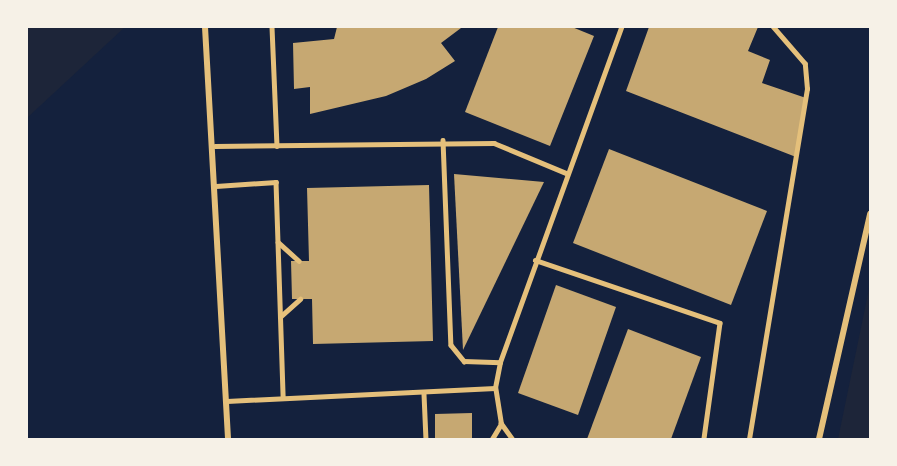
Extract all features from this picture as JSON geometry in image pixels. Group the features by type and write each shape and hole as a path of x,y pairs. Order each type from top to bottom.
{"street":[{"path":"205,27 215,146 228,439"},
{"path":"819,439 870,214"}],"lane":[{"path":"272,27 277,147"},
{"path":"512,439 501,424 495,388 500,362 566,173 621,27"},
{"path":"749,439 807,89 804,64 773,27"},
{"path":"215,146 277,147 443,140 494,143 566,173"},
{"path":"443,140 451,345 464,361 500,362"},
{"path":"216,186 276,182 283,398"},
{"path":"278,242 299,261"},
{"path":"536,260 720,324 704,439"},
{"path":"280,317 300,299"},
{"path":"227,401 424,394 495,388"},
{"path":"424,394 426,439"},
{"path":"492,439 501,424"}],"shaded area":[{"path":"27,27 125,27 27,118"},
{"path":"870,284 870,439 838,439"}],"building":[{"path":"337,27 461,28 441,43 455,61 426,79 386,96 310,114 310,87 294,89 293,43 334,39"},
{"path":"498,27 572,27 594,36 550,146 465,112"},
{"path":"649,27 758,27 748,51 770,60 762,83 806,98 796,157 626,91"},
{"path":"609,149 767,211 731,305 573,243"},
{"path":"454,174 544,182 463,350"},
{"path":"429,185 433,341 313,344 312,299 292,299 291,261 309,261 307,188"},
{"path":"556,285 616,307 578,415 518,393"},
{"path":"628,329 701,357 671,439 587,439"},
{"path":"472,413 472,439 435,439 435,414"}]}
